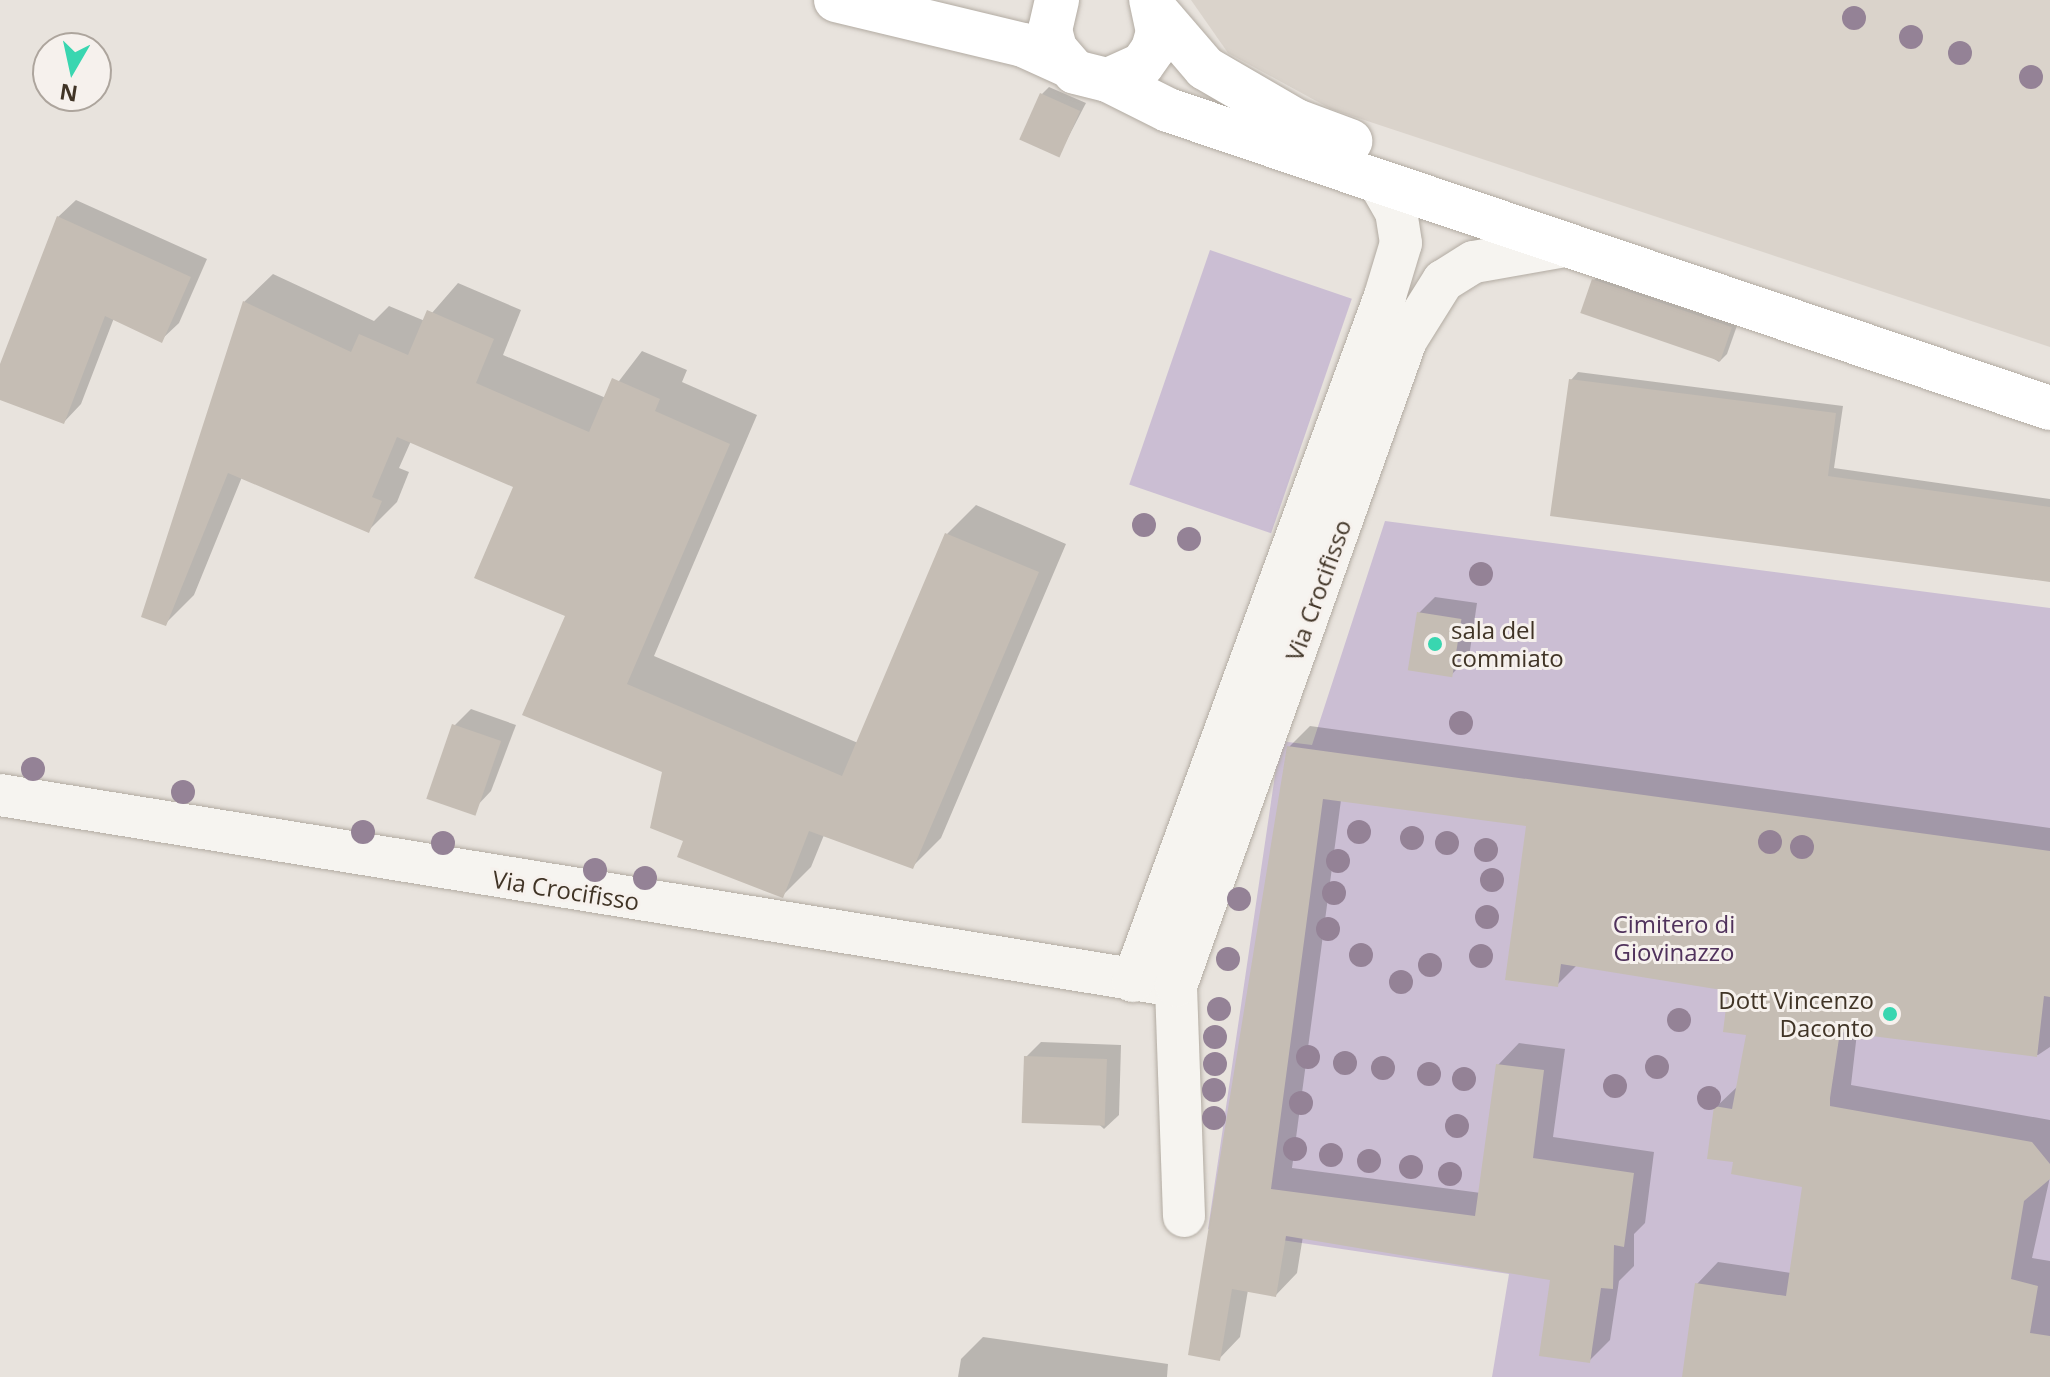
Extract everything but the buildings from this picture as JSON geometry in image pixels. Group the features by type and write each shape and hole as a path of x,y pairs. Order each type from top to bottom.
{"main road":[{"path":"836,0 1023,45 1108,80 1168,110 2050,408"},
{"path":"1057,0 1050,30 1065,64"},
{"path":"1108,80 1142,65 1158,32 1154,6"},
{"path":"1154,6 1205,68 1296,121 2050,376"}],"street":[{"name":"Via Crocifisso","path":"1133,981 1393,270 1401,243 1396,212 1378,181"},
{"name":"Via Crocifisso","path":"0,795 1176,986 1422,309 1443,281 1474,262 1565,246"},
{"path":"1176,986 1184,1216"}],"shaded area":[{"path":"1191,0 2050,0 2050,347 1331,109 1228,53"}],"green space":[{"path":"1210,250 1352,299 1271,533 1129,484"},
{"name":"Cimitero di Giovinazzo","path":"1385,521 2050,608 2050,1377 1492,1377 1509,1274 1208,1229 1280,741 1312,745"}],"place":[{"name":"sala del commiato","path":"1435,644"},
{"name":"Dott Vincenzo Daconto","path":"1890,1014"}]}
